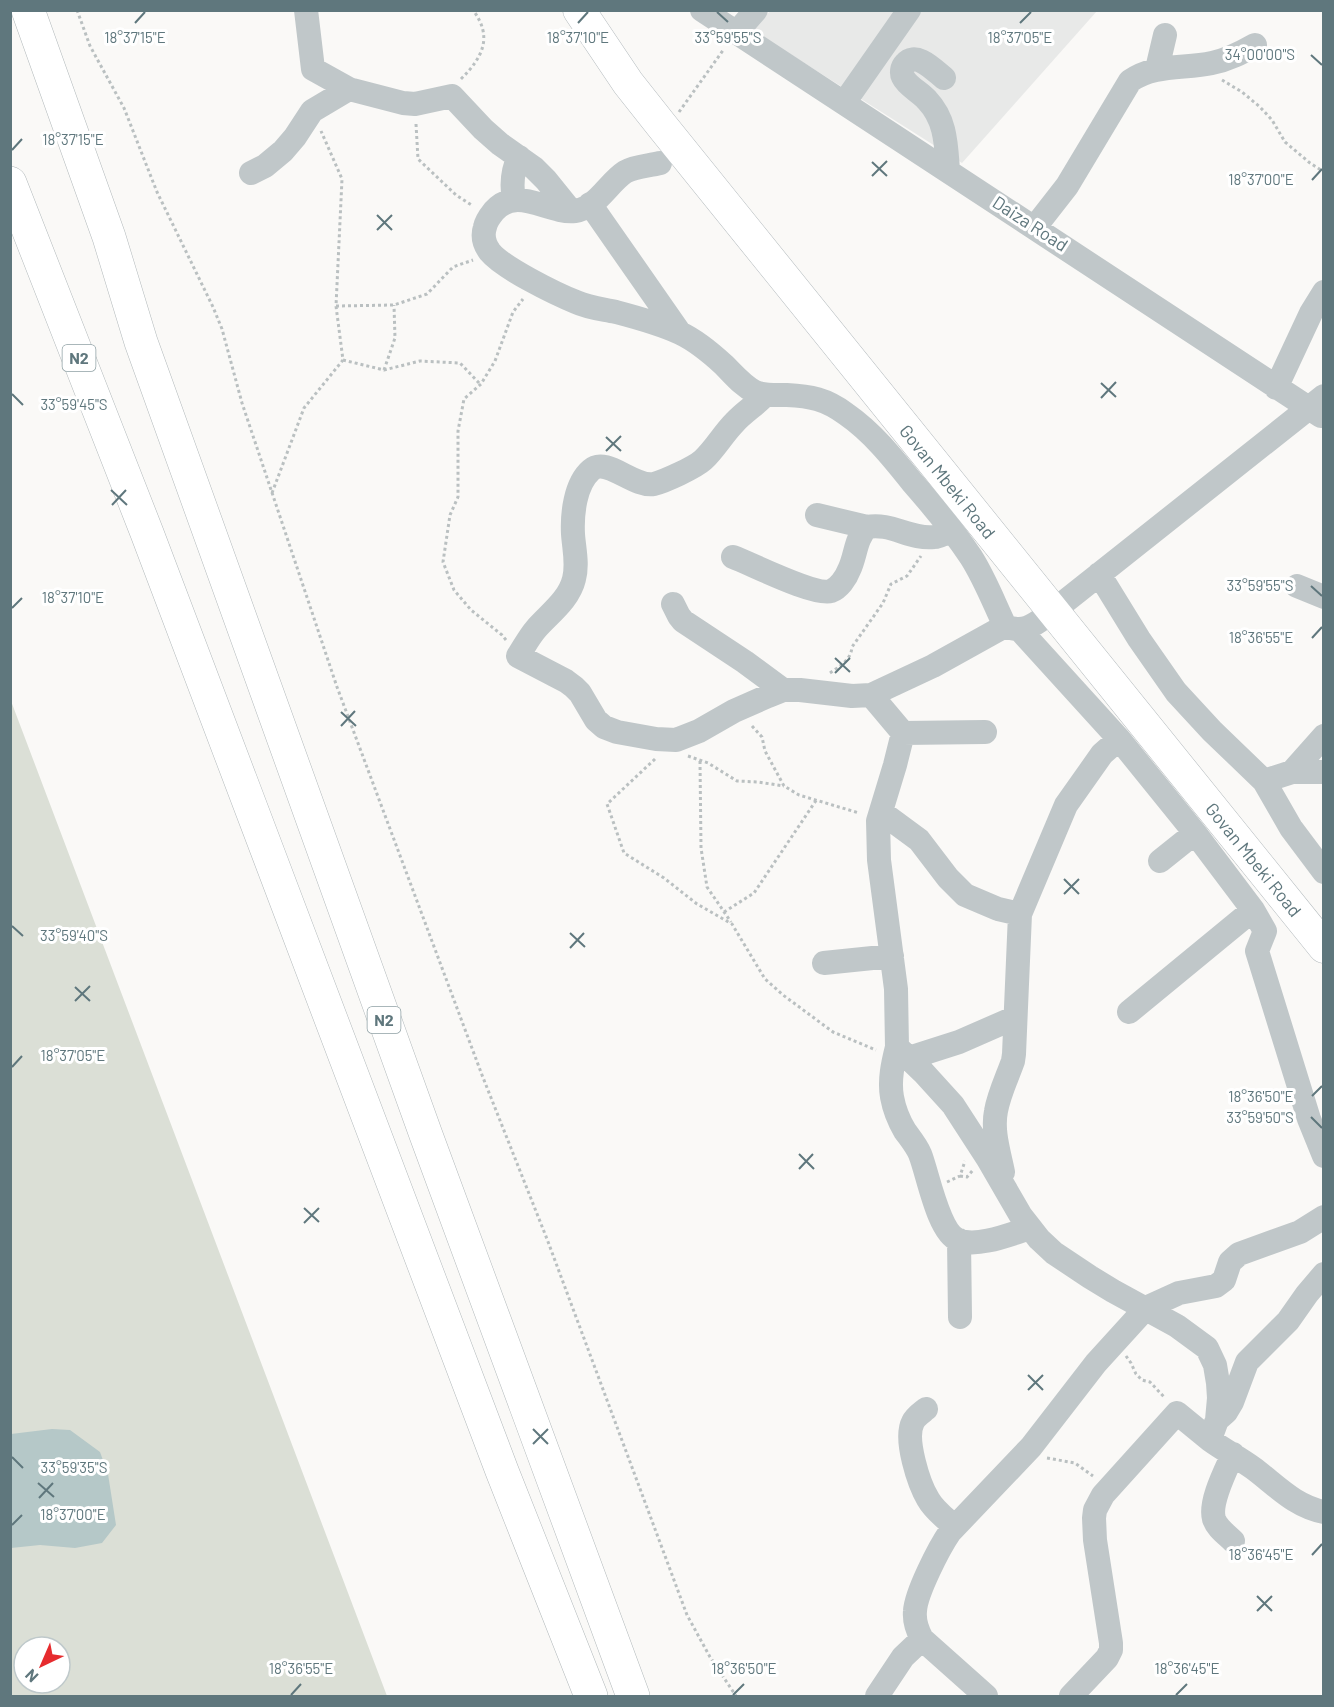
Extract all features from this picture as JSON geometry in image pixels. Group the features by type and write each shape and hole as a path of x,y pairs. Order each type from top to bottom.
{"highway":[{"name":"N2","path":"10,10 92,225 141,342 426,1135 633,1696"},
{"path":"28,10 105,227 141,342"},
{"name":"N2","path":"10,183 147,533 498,1460 591,1696"}],"main road":[{"name":"Govan Mbeki Road","path":"579,10 628,82 662,126 1323,947"}],"street":[{"path":"306,10 313,69 312,111"},
{"name":"Daiza Road","path":"702,10 1035,227 1276,388 1319,407"},
{"path":"736,33 756,10"},
{"path":"844,103 909,10"},
{"path":"1157,69 1166,35"},
{"path":"1035,227 1067,186 1130,81 1157,69 1209,64 1225,60 1255,45"},
{"path":"944,78 917,60 911,59 902,70 905,81 926,99 939,115 946,141 948,170"},
{"path":"313,69 349,89 403,103 415,104 452,96 500,144 534,168 581,208 680,333"},
{"path":"251,174 283,151 312,111 349,89"},
{"path":"514,200 512,176 519,157"},
{"path":"660,163 626,172 581,208 555,209 525,200 514,200 497,208 485,225 483,236 486,245 492,254 516,271 575,302 680,333 709,351 747,387 765,395 814,397 827,402 861,425 890,454 946,533 984,579 1013,628 1119,739 1195,833 1253,910 1265,931 1257,951 1261,966 1309,1119 1323,1156"},
{"path":"1276,388 1323,292"},
{"path":"765,395 734,423 703,460 664,481 644,485 606,467 598,466 592,468 582,483 575,503 573,534 576,562 572,586 557,607 535,630 518,656 574,687 596,720 604,727 617,732 674,742 759,699 783,690 852,696 871,695 1013,628 1029,627 1319,407"},
{"path":"817,515 867,527 883,527 926,537 946,533"},
{"path":"734,557 808,588 830,591 837,587 848,573 860,536 867,527"},
{"path":"1099,574 1139,639 1176,692 1263,781 1291,828 1323,872"},
{"path":"1297,586 1323,597"},
{"path":"673,604 683,621 783,690"},
{"path":"871,695 903,733"},
{"path":"903,733 985,732"},
{"path":"903,733 880,816 879,860 896,989 900,1054 891,1083 895,1106 901,1123 921,1155 937,1209 951,1234 959,1240 970,1243 1030,1228"},
{"path":"1292,772 1323,736"},
{"path":"1007,1190 995,1118 1012,1061 1014,1045 1020,914 1066,804 1102,754 1119,739"},
{"path":"1263,781 1292,772 1323,772"},
{"path":"880,816 919,840 948,878 965,895 998,909 1020,914"},
{"path":"1160,861 1195,833"},
{"path":"1129,1012 1253,910"},
{"path":"824,963 892,956"},
{"path":"900,1054 959,1042 1014,1018"},
{"path":"900,1054 953,1105 1007,1190 1012,1202 1030,1228 1054,1253 1113,1291 1177,1326 1207,1348 1213,1359 1218,1383 1213,1430"},
{"path":"986,1696 922,1639 918,1631 915,1613 919,1596 942,1544 954,1526 1031,1447 1096,1363 1146,1308 1179,1293 1216,1286 1224,1280 1230,1262 1239,1254 1300,1232 1323,1217"},
{"path":"959,1240 960,1317"},
{"path":"1213,1430 1232,1402 1246,1362 1288,1321 1323,1274"},
{"path":"926,1409 916,1418 910,1428 912,1456 928,1499 937,1511 954,1526"},
{"path":"1071,1696 1107,1658 1111,1650 1110,1630 1095,1540 1095,1510 1099,1500 1177,1413 1213,1430 1233,1454 1298,1503 1309,1509 1323,1512"},
{"path":"1233,1454 1217,1493 1214,1509 1214,1518 1219,1528 1233,1541"},
{"path":"877,1696 903,1657 922,1639"}],"path":[{"path":"77,10 90,46 124,108 157,192 218,318 242,404 336,687 482,1075 547,1239 687,1615 736,1696"},
{"path":"452,96 455,86 478,60 484,45 484,29 473,10"},
{"path":"662,126 679,112 736,33"},
{"path":"1209,64 1225,83 1242,92 1260,107 1272,120 1285,142 1323,172"},
{"path":"415,104 418,159 456,195 489,218"},
{"path":"272,493 304,408 343,360 336,306 342,179 312,111"},
{"path":"336,306 394,305 427,294 453,267 492,254"},
{"path":"518,656 502,635 471,610 454,590 443,562 450,515 458,497 458,431 464,399 481,384 495,361 513,312 537,283"},
{"path":"384,370 395,338 394,305"},
{"path":"343,360 384,370 420,361 460,363 481,384"},
{"path":"826,693 824,681 826,676 851,654 852,647 883,603 891,584 907,576 924,553 946,533"},
{"path":"762,737 765,751 784,786"},
{"path":"732,924 697,904 664,878 624,853 607,804 674,742 690,757 708,763 737,781 784,786 799,795 880,816"},
{"path":"700,761 701,848 706,887 732,924 765,979 833,1032 900,1054"},
{"path":"724,912 754,893 817,800"},
{"path":"931,1191 960,1176 975,1138"},
{"path":"1112,1346 1122,1350 1136,1374 1142,1380 1150,1382 1177,1413"},
{"path":"1031,1447 1045,1458 1075,1463 1092,1476 1118,1478"}],"shaded area":[{"path":"770,11 1097,11 962,163 752,30"},
{"path":"11,701 387,1696 11,1696"},
{"path":"52,1429 70,1430 100,1452 108,1474 116,1525 102,1543 75,1548 40,1545 11,1548 11,1434"}]}
